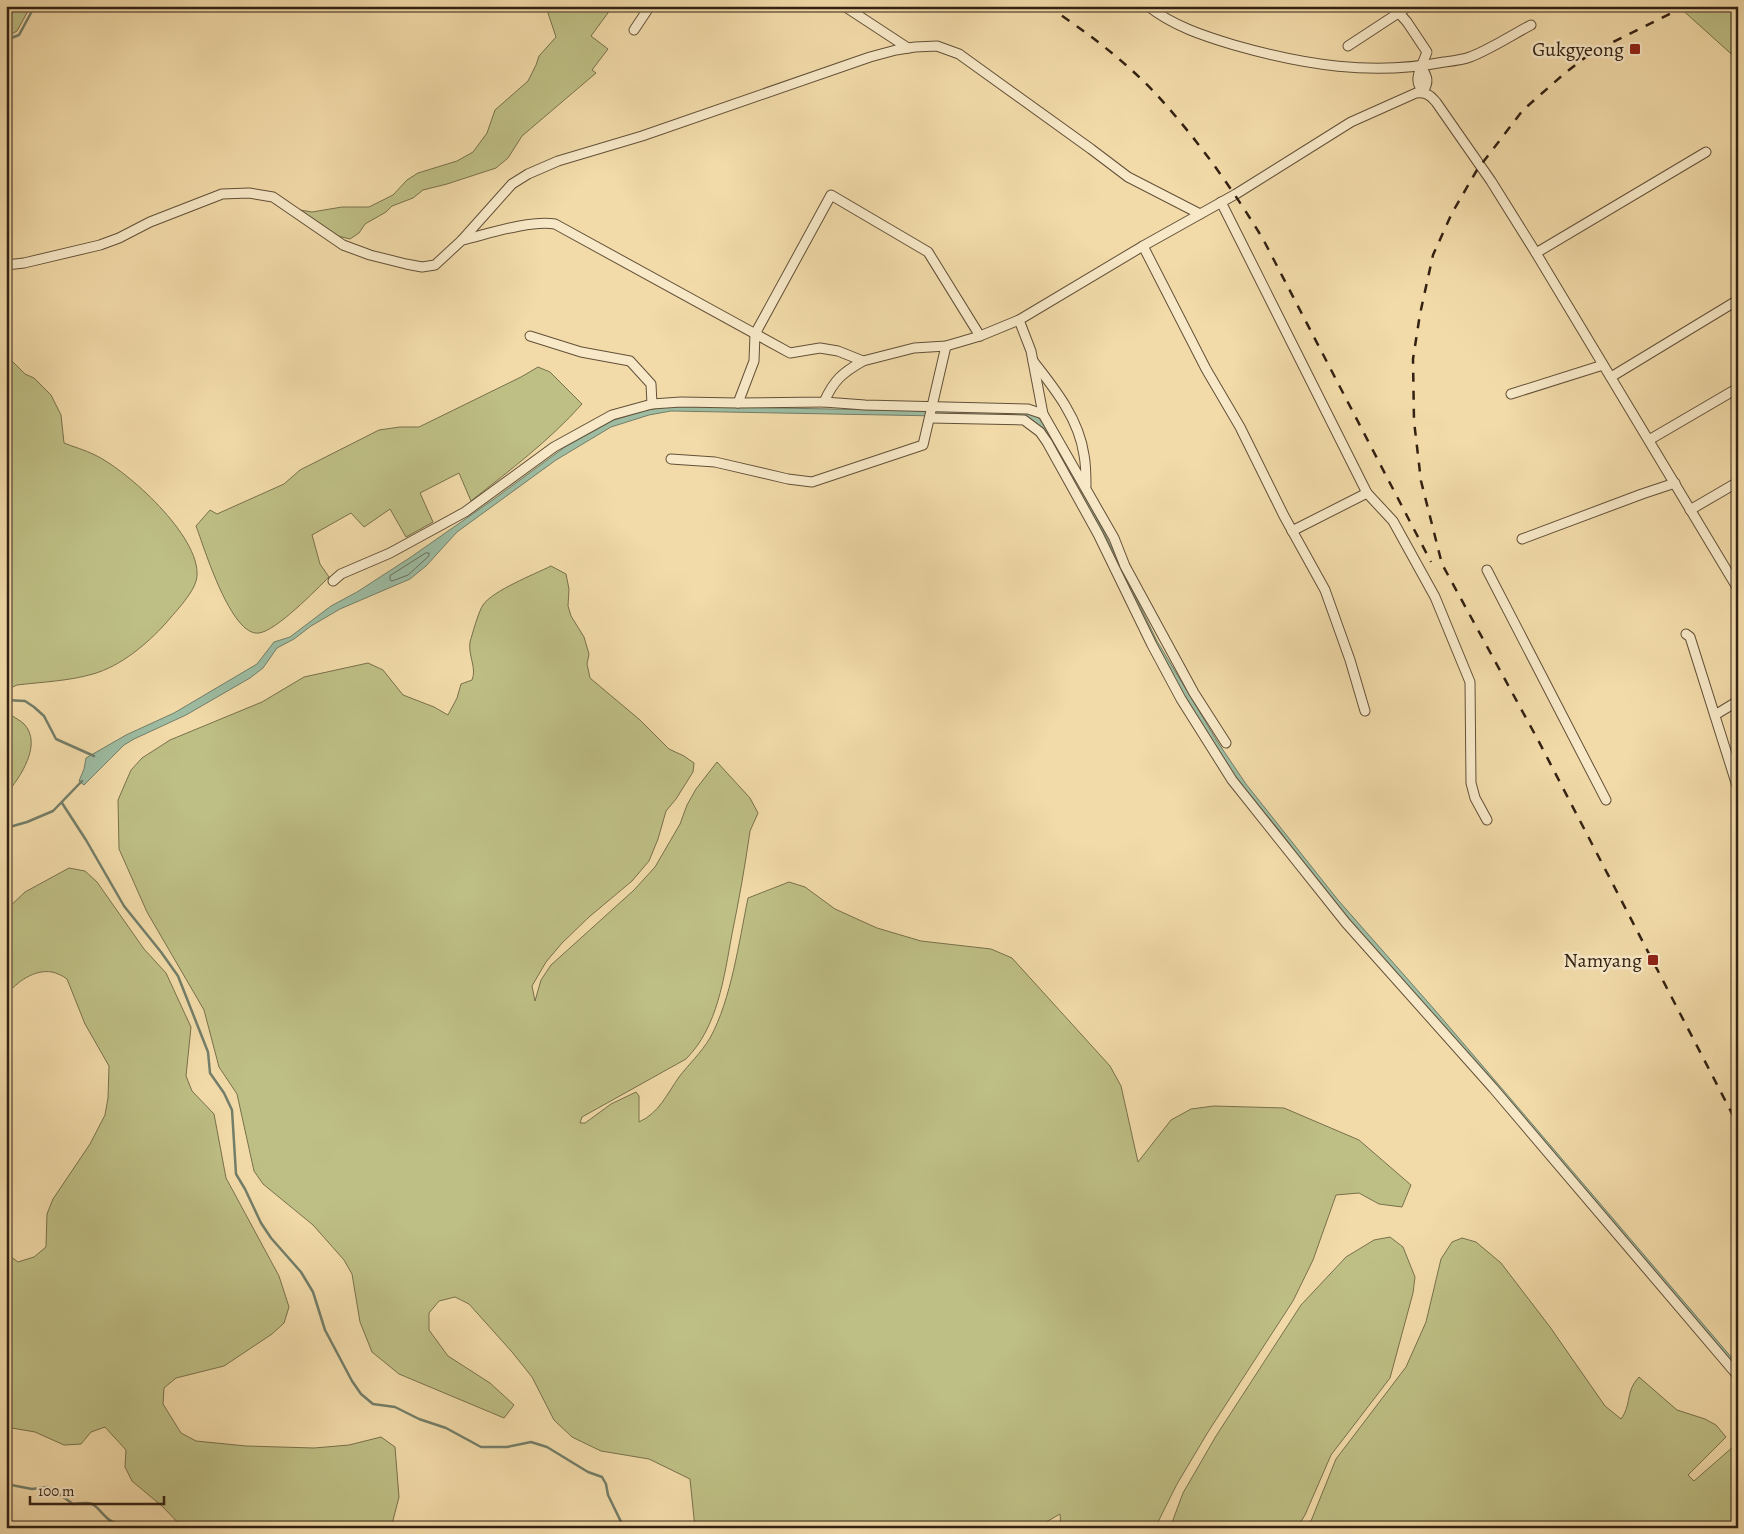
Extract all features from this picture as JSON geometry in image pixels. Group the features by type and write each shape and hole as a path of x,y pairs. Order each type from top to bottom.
{"street":[{"path":"634,30 650,6"},
{"path":"844,6 908,48"},
{"path":"1148,6 1170,21 1211,38 1289,60 1335,67 1377,69 1421,67 1470,57 1530,25"},
{"path":"1348,46 1409,6"},
{"path":"1399,13 1427,52 1417,77 1418,86 1436,102 1491,181 1536,252 1690,510 1735,578 1738,589"},
{"path":"6,265 24,263 100,245 119,238 150,222 222,194 249,193 273,197 343,245 370,256 422,267 434,265 462,240 512,184 528,174 558,161 642,136 870,57 908,48 937,46 959,54 1128,177 1200,214"},
{"path":"824,402 840,376 863,361 914,348 946,346 980,336 1019,320 1291,161 1351,122 1423,92"},
{"path":"1536,252 1706,152"},
{"path":"738,404 754,361 755,334 831,195 928,252 980,336"},
{"path":"1221,202 1367,493 1393,521 1435,597 1470,682 1471,783 1475,798 1487,820"},
{"path":"462,240 533,224 546,222 555,224 790,353 820,348 838,351 863,361"},
{"path":"1143,246 1206,370 1240,427 1292,531 1325,590 1350,660 1365,711"},
{"path":"1610,377 1738,300"},
{"path":"1019,320 1032,360 1044,414 1114,538 1125,566 1190,684 1226,743"},
{"path":"530,336 581,352 630,361 650,384 652,404"},
{"path":"671,459 715,462 788,479 812,482 923,445 946,346"},
{"path":"1032,360 1060,395 1081,438 1085,456 1086,489"},
{"path":"1512,394 1603,365"},
{"path":"1649,440 1738,388"},
{"path":"333,581 341,574 390,553 465,512 523,469 580,432 612,415 652,404 680,402 738,404 824,402 1024,420 1040,432 1047,442 1098,534 1152,645 1181,699 1232,780 1346,923 1493,1088 1738,1376"},
{"path":"930,413 1028,408 1044,414"},
{"path":"1690,510 1738,482"},
{"path":"1522,539 1674,483"},
{"path":"1292,531 1367,493"},
{"path":"1487,570 1606,800"},
{"path":"1686,634 1690,637 1738,789"},
{"path":"1714,715 1738,701"}],"green space":[{"path":"6,6 33,6 29,9 17,31 6,37"},
{"path":"548,6 613,6 591,36 608,49 592,70 596,73 522,136 508,158 496,168 423,190 413,198 392,206 386,212 365,224 359,233 350,239 338,236 300,210 312,212 342,207 369,207 393,195 407,180 418,173 457,161 473,152 487,133 495,110 528,81 539,56 556,37 547,10"},
{"path":"1678,6 1738,6 1738,60"},
{"path":"6,355 25,374 34,378 51,395 61,415 64,443 91,453 109,463 143,490 175,524 187,542 195,560 197,576 193,588 166,623 151,639 114,666 84,676 17,685 6,690"},
{"path":"538,367 550,372 582,404 529,455 471,501 459,473 420,493 433,522 406,537 390,509 364,527 351,513 312,535 320,564 329,577 296,609 266,631 259,633 249,630 238,621 220,589 196,526 210,510 217,514 284,484 300,470 379,430 419,427"},
{"path":"551,566 566,574 569,589 568,606 571,616 584,637 589,654 587,664 590,678 640,720 669,749 694,763 693,772 666,811 649,861 632,881 589,917 562,943 546,962 532,986 535,1001 541,980 551,965 634,890 655,867 680,824 687,805 696,789 717,762 750,798 758,813 750,831 718,1001 706,1032 686,1059 582,1117 580,1123 585,1123 611,1104 636,1092 639,1096 639,1122 652,1114 679,1077 699,1054 717,1023 734,970 748,898 789,882 805,887 835,909 877,928 921,941 991,949 1012,958 1110,1066 1121,1086 1138,1162 1171,1120 1191,1109 1214,1106 1284,1108 1359,1140 1411,1185 1402,1207 1379,1204 1359,1193 1336,1195 1313,1260 1293,1301 1208,1432 1177,1484 1155,1528 1061,1528 1060,1514 1041,1525 1040,1528 695,1528 690,1479 649,1459 601,1451 572,1437 554,1420 532,1377 469,1304 455,1297 439,1301 429,1313 429,1330 448,1356 490,1383 514,1405 504,1418 399,1374 372,1352 360,1322 352,1274 344,1260 313,1225 263,1184 254,1171 237,1094 219,1067 204,1010 147,912 119,849 118,800 131,770 142,758 170,740 262,702 304,677 368,663 383,670 403,695 434,707 448,715 457,698 461,684 472,680 474,671 470,642 483,605 495,594"},
{"path":"6,715 11,715 24,724 29,732 31,741 30,751 23,770 6,794"},
{"path":"69,868 85,871 97,882 144,949 166,973 191,1027 186,1076 192,1091 214,1114 226,1178 279,1276 289,1307 284,1323 272,1334 224,1366 176,1378 164,1388 163,1404 181,1433 196,1441 246,1446 314,1448 349,1445 381,1437 395,1447 399,1497 391,1528 183,1528 163,1507 132,1481 125,1467 126,1450 105,1427 91,1432 81,1444 64,1445 35,1432 6,1427 6,1253 18,1262 34,1257 46,1247 47,1214 53,1199 90,1144 105,1115 108,1098 109,1066 85,1024 67,979 52,972 39,973 21,981 6,995 6,910 25,892"},
{"path":"1390,1237 1403,1247 1415,1277 1413,1293 1390,1378 1331,1455 1305,1515 1297,1528 1170,1528 1183,1493 1216,1436 1301,1305 1346,1257 1374,1240"},
{"path":"1462,1238 1476,1242 1501,1263 1550,1327 1605,1406 1621,1419 1632,1388 1639,1377 1677,1410 1705,1419 1716,1425 1726,1437 1688,1475 1694,1481 1734,1446 1738,1450 1738,1528 1297,1528 1311,1521 1336,1459 1406,1367 1426,1322 1441,1259 1452,1242"}],"water":[{"path":"674,406 1004,411 1018,412 1039,418 1069,466 1103,530 1157,641 1217,741 1246,784 1338,900 1434,1009 1738,1365 1738,1371 1357,930 1219,755 1185,699 1040,429 993,417 671,411 649,415 611,427 556,460 457,532 426,566 410,579 340,609 311,626 294,639 277,648 263,668 250,678 186,715 124,745 84,785 79,781 86,758 126,735 174,713 257,664 274,642 290,637 331,606 357,592 411,557 565,447 614,420 647,410"}],"waterway":[{"path":"6,40 19,35 32,11 39,6"},
{"path":"6,700 25,701 44,716 56,739 94,756"},
{"path":"6,828 27,822 53,811 82,781"},
{"path":"62,803 124,906 178,976 208,1052 210,1073 224,1093 232,1110 236,1174 261,1223 271,1238 301,1272 313,1292 325,1330 361,1394 373,1404 395,1407 419,1419 446,1428 481,1447 507,1447 531,1442 547,1447 588,1472 602,1477 606,1484 608,1495 624,1528"},
{"path":"6,1484 32,1489 47,1487 73,1504 90,1503 109,1520 129,1528"}],"railway":[{"path":"1047,6 1105,47 1145,82 1200,146 1239,201 1263,239 1431,562"},
{"path":"1686,6 1591,53 1565,73 1523,110 1477,170 1452,213 1433,255 1420,314 1413,359 1414,421 1421,481 1442,564 1538,740 1738,1125"}],"place":[{"name":"Gukgyeong","path":"1635,49"},
{"name":"Namyang","path":"1653,960"}]}
